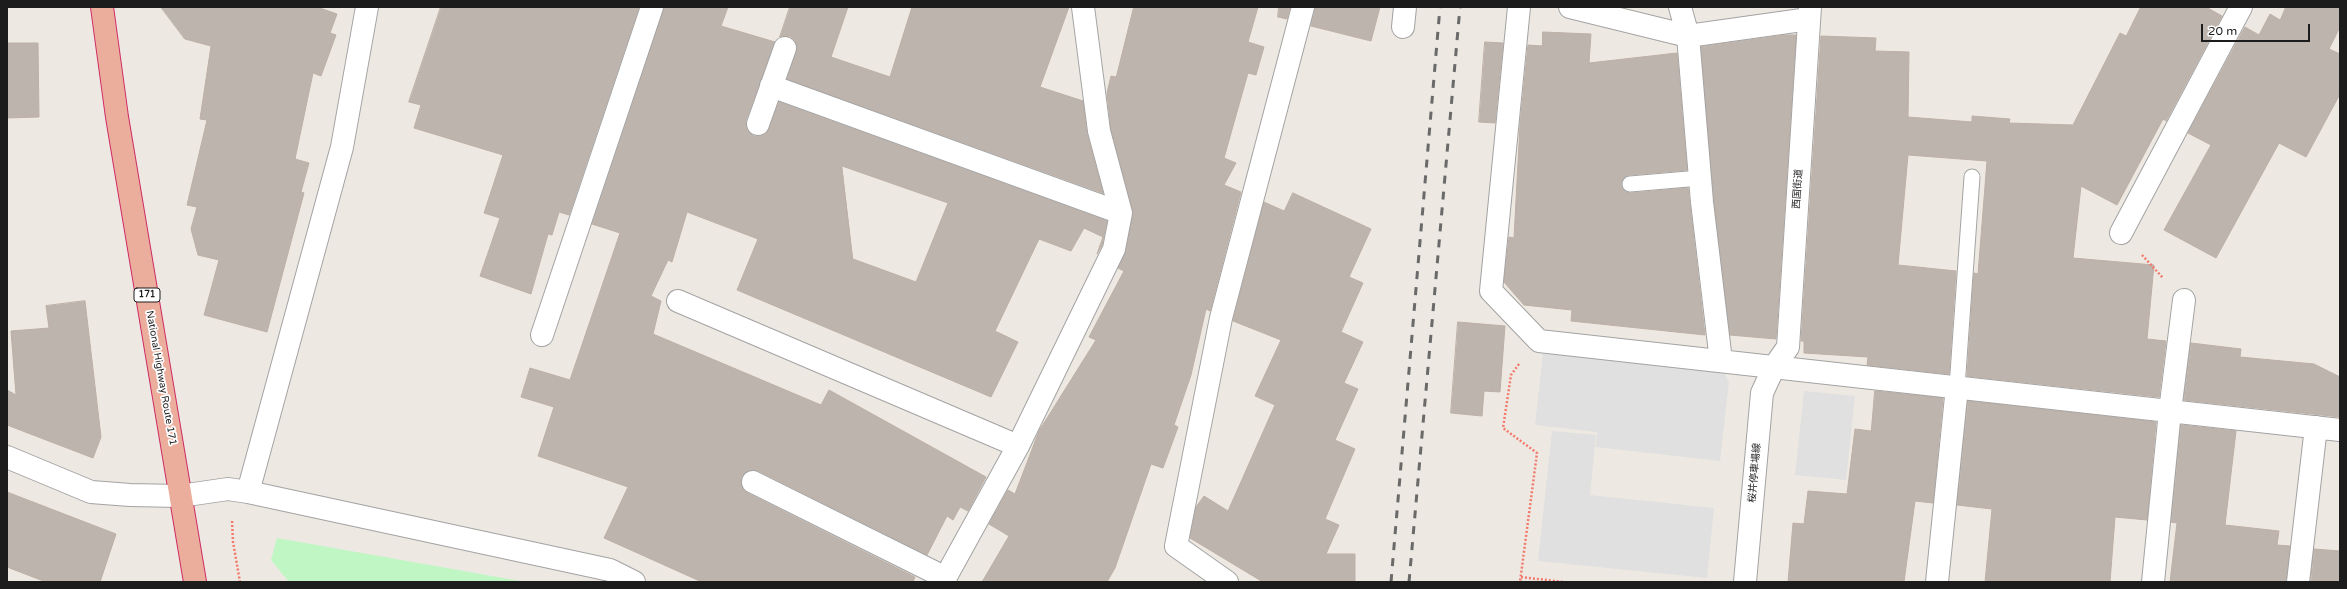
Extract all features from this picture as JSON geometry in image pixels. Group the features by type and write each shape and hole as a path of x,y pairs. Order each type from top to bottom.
{"highway":[{"name":"National Highway Route 171","path":"102,7 117,117 195,582"}],"street":[{"path":"248,492 342,147 367,7"},
{"path":"542,335 652,7"},
{"path":"753,482 945,580 1018,446 1114,249 1121,213 1099,131 1083,7"},
{"path":"1227,582 1176,546 1221,318 1303,7"},
{"path":"1518,7 1491,291 1539,341 1721,360 2340,430"},
{"path":"1570,7 1688,36 1810,13"},
{"path":"1680,7 1688,36 1700,178 1721,360"},
{"path":"2121,233 2241,7"},
{"name":"西国街道","path":"1774,367 1788,347 1810,13"},
{"path":"758,124 785,48"},
{"path":"771,86 1121,213"},
{"path":"2153,582 2170,411 2184,300"},
{"path":"678,301 1018,446"},
{"name":"桜井停車場線","path":"1745,582 1762,393 1774,367"},
{"path":"1937,582 1957,387"},
{"path":"2298,582 2316,427"},
{"path":"7,457 91,492 130,495 180,496 228,489 248,492 610,570 634,582"}],"lane":[{"path":"1957,387 1972,177"},
{"path":"1630,184 1700,178"}],"path":[{"path":"2121,233 2184,300"},
{"path":"1520,582 1537,453 1503,428 1511,374 1539,341"},
{"path":"232,521 233,542 240,582"},
{"path":"1521,577 1563,582"}],"green space":[{"path":"277,538 526,582 289,582 271,560"}],"shaded area":[{"path":"1543,353 1724,373 1729,382 1720,461 1596,447 1597,432 1535,425"},
{"path":"1804,391 1855,396 1846,480 1795,475"},
{"path":"1552,431 1596,435 1590,495 1714,508 1707,578 1538,561"}],"building":[{"path":"161,7 317,7 337,14 330,33 336,35 321,76 313,73 295,159 309,163 301,192 304,193 267,332 204,315 219,260 198,255 191,229 197,207 187,205 207,120 200,119 211,46 185,39"},
{"path":"441,7 639,7 569,215 559,212 552,235 548,234 531,294 480,276 500,218 484,213 503,155 414,128 421,105 409,102"},
{"path":"664,7 728,7 721,26 775,42 746,120 746,127 753,136 761,136 766,133 779,102 1107,221 1102,245 1097,254 1103,237 1084,228 1071,251 1039,239 995,331 1018,342 991,397 737,290 758,239 687,212 672,262 668,260 651,296 661,301 653,334 821,405 829,390 986,477 968,511 960,507 953,520 947,516 927,555 759,471 752,470 742,476 741,483 747,493 915,577 913,582 702,582 604,538 628,487 538,456 554,407 521,397 530,368 570,380 620,233 592,224","holes":["842,166 948,203 916,282 853,259"]},
{"path":"790,7 848,7 831,57 890,77 912,7 1069,7 1040,87 1083,101 1087,134 1103,193 787,79 797,46 795,40 790,36 780,37"},
{"path":"1134,7 1258,7 1248,42 1264,47 1256,75 1248,73 1224,158 1236,163 1224,185 1241,192 1210,311 1206,309 1191,375 1174,425 1178,427 1163,468 1151,464 1115,568 1107,582 982,582 1009,536 989,524 1008,490 1015,494 1039,431 1096,340 1089,337 1124,271 1118,268 1126,251 1133,211 1111,129 1107,93 1111,76 1116,77"},
{"path":"1279,7 1290,7 1287,19 1278,17"},
{"path":"1315,7 1380,7 1371,41 1311,26"},
{"path":"2141,7 2206,7 2222,16 2166,121 2163,119 2117,205 2081,186 2073,258 2154,265 2147,339 2166,341 2159,397 1967,376 1974,273 1978,274 1987,161 1908,155 1898,265 1956,271 1949,374 1867,365 1868,357 1804,353 1804,341 1801,341 1821,36 1876,38 1875,51 1909,52 1908,117 1972,122 1972,116 2010,119 2009,123 2073,125 2120,33 2126,36"},
{"path":"2286,7 2340,7 2340,27 2329,49 2340,54 2340,94 2306,157 2279,143 2216,258 2164,230 2211,145 2188,133 2245,27 2259,35 2270,14 2280,20"},
{"path":"1543,32 1591,34 1589,63 1677,53 1687,170 1629,175 1622,180 1621,185 1626,192 1631,193 1688,188 1705,335 1571,321 1572,310 1524,305 1504,282 1509,237 1514,238 1520,125 1528,45 1542,46"},
{"path":"1786,35 1796,35 1776,339 1730,335 1714,201 1701,47"},
{"path":"1485,42 1503,43 1495,123 1479,122"},
{"path":"7,43 38,43 39,117 7,118"},
{"path":"1293,193 1371,229 1349,277 1363,283 1341,332 1363,342 1344,383 1358,389 1335,440 1355,449 1325,519 1339,525 1326,554 1355,554 1355,582 1263,582 1190,538 1196,507 1204,496 1228,511 1275,405 1255,396 1281,340 1233,321 1264,202 1284,211"},
{"path":"85,301 101,437 93,458 7,425 7,390 16,395 11,331 49,328 46,306"},
{"path":"1458,322 1505,326 1500,392 1484,391 1482,416 1451,413"},
{"path":"2191,343 2241,349 2240,357 2314,364 2340,377 2340,417 2184,400"},
{"path":"1875,391 1943,398 1933,503 1915,501 1904,582 1788,582 1793,523 1804,524 1808,491 1847,494 1855,429 1871,431"},
{"path":"1968,401 2156,422 2147,520 2115,517 2110,582 1985,582 1992,509 1957,505"},
{"path":"2181,425 2236,431 2225,525 2279,531 2277,545 2290,546 2286,582 2170,582 2177,523 2171,522"},
{"path":"7,492 116,534 100,582 46,582 7,567"},
{"path":"2314,549 2340,551 2340,582 2311,582"}],"railway":[{"path":"1391,582 1440,7"},
{"path":"1409,582 1460,7"}]}
